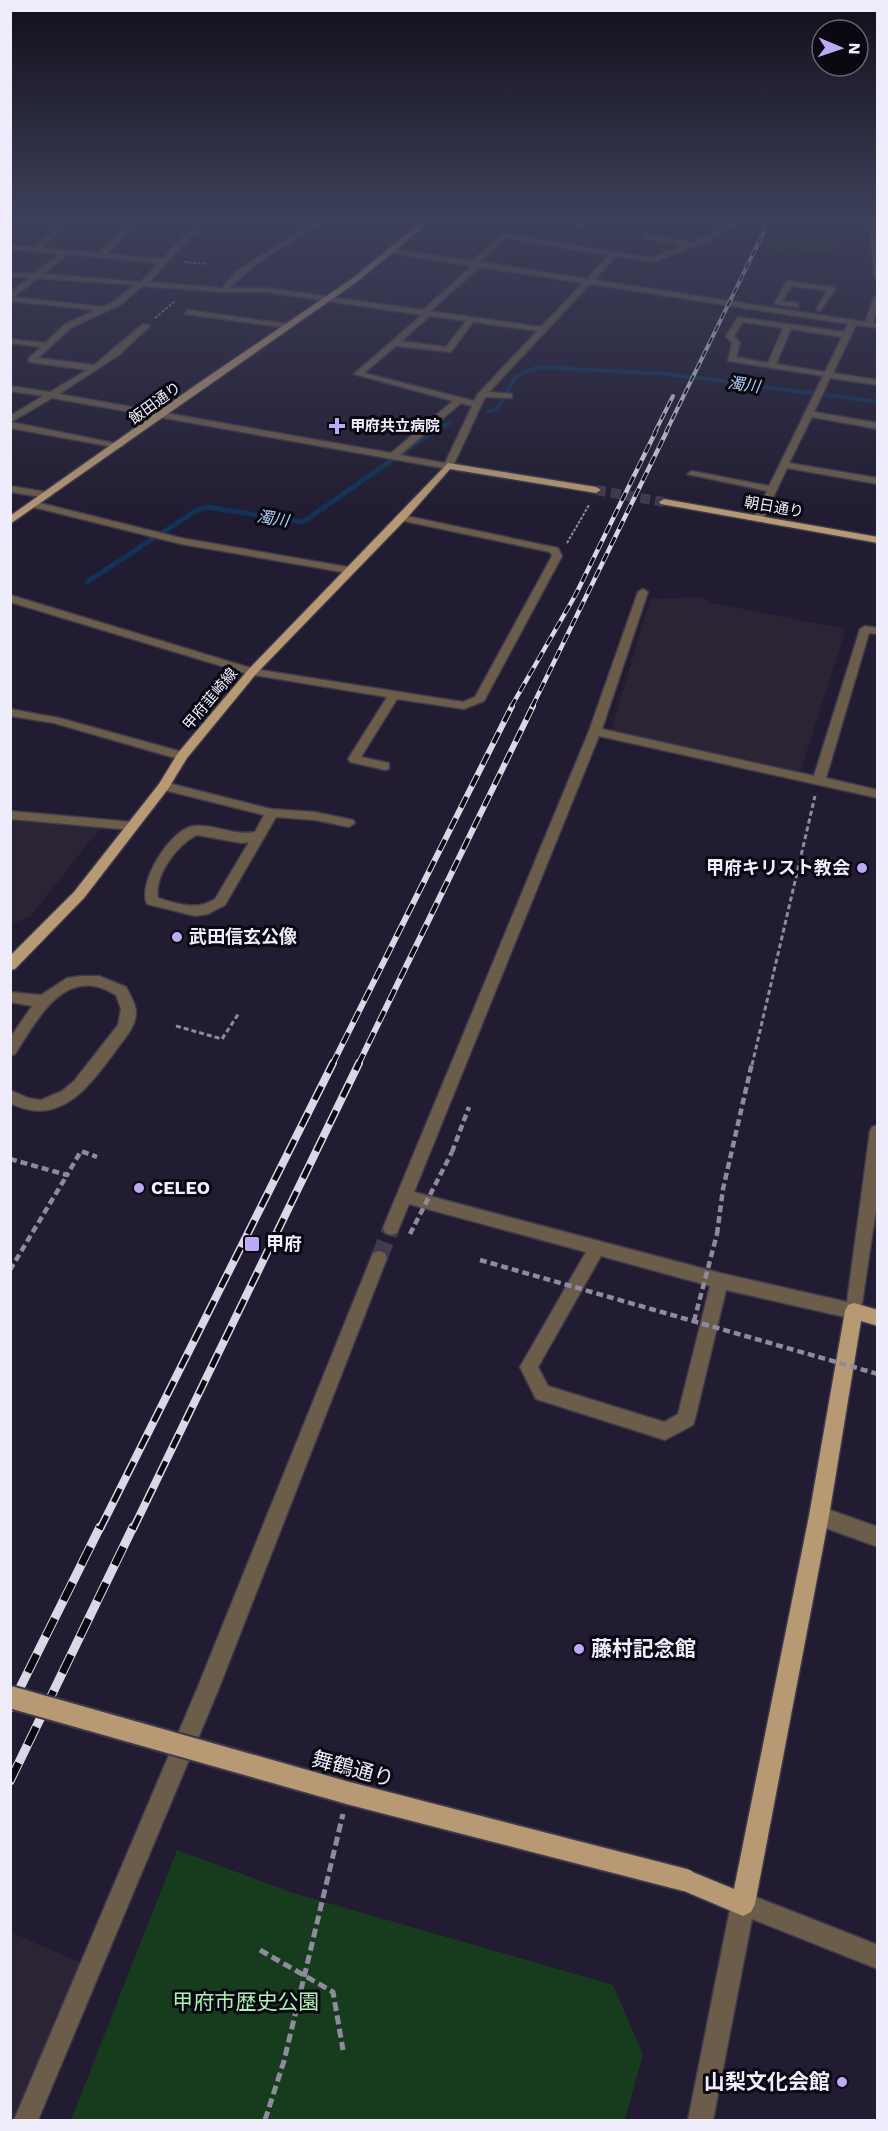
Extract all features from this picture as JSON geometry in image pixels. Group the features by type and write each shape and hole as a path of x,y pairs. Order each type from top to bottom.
{"main road":[{"name":"飯田通り","path":"10,521 36,505 299,318"},
{"path":"448,465 596,490"},
{"name":"甲府韮崎線","path":"10,965 79,895 164,786 182,756 252,672 348,570 402,519 448,465"},
{"name":"朝日通り","path":"664,502 878,540"},
{"path":"743,1904 819,1516 854,1311 878,1318"},
{"name":"舞鶴通り","path":"10,1696 348,1793 685,1880 743,1904"}],"street":[{"path":"84,318 68,326 32,360 94,368"},
{"path":"234,318 288,326"},
{"path":"421,318 358,374 475,404"},
{"path":"459,318 544,330"},
{"path":"10,388 448,465 475,404 555,318"},
{"path":"830,318 873,322"},
{"path":"846,334 741,319 730,336 736,343 731,359 878,383"},
{"path":"395,343 448,350 471,320"},
{"path":"758,519 853,322"},
{"path":"10,420 94,368 135,338 146,326"},
{"path":"771,364 788,326"},
{"path":"10,341 49,346"},
{"path":"483,394 509,396"},
{"path":"394,455 458,401"},
{"path":"809,414 878,426"},
{"path":"10,424 119,445"},
{"path":"783,465 878,481"},
{"path":"692,474 772,489"},
{"path":"10,489 47,495"},
{"path":"36,505 182,541 348,570"},
{"path":"10,610 15,600 252,672 464,706 480,699 557,556 554,550 402,519"},
{"path":"391,1228 595,730 643,592"},
{"path":"819,780 866,629 878,631"},
{"path":"386,766 354,759 394,695"},
{"path":"10,712 55,720 182,756"},
{"path":"595,730 878,794"},
{"path":"164,786 270,813 315,816 349,823"},
{"path":"259,836 241,839 195,830 188,832 179,840 150,881 149,895 152,901 192,912 201,913 210,910 220,902 259,836 270,813"},
{"path":"10,815 132,826"},
{"path":"241,839 249,851"},
{"path":"10,1050 44,1000 72,982 99,981 121,991 129,1010 127,1022 91,1075 68,1096 50,1106 30,1105 10,1096"},
{"path":"10,997 31,1001 44,1000"},
{"path":"404,1196 720,1281 854,1311 878,1131"},
{"path":"598,1247 529,1367 542,1393 665,1431 686,1419 720,1281"},
{"path":"26,2121 206,1693 379,1258"},
{"path":"819,1516 878,1537"},
{"path":"700,2121 743,1904 878,1958"}],"path":[{"path":"146,326 155,318"},
{"path":"554,550 564,548 591,502 572,495 577,487"},
{"path":"694,1322 717,1234 723,1190 819,780"},
{"path":"176,1026 222,1039 238,1013"},
{"path":"410,1234 452,1152 469,1107"},
{"path":"10,1270 81,1151 97,1157"},
{"path":"10,1159 67,1175"},
{"path":"480,1260 878,1374"},
{"path":"265,2121 284,2061 348,1793"},
{"path":"260,1950 333,1992 343,2050"}],"shaded area":[{"path":"702,597 712,603 846,629 800,772 611,731 650,599"},
{"path":"10,821 101,827 30,917 14,923 10,923"},
{"path":"10,1932 91,1967 26,2120 11,2120"}],"green space":[{"name":"甲府市歴史公園","path":"177,1850 290,1892 613,1985 643,2054 625,2120 71,2120"}],"waterway":[{"name":"濁川","path":"489,411 497,409 516,376 537,367 668,374 878,402"},
{"name":"濁川","path":"434,431 450,423"},
{"name":"濁川","path":"87,582 197,510 207,507 303,522 434,431"}],"tunnel":[{"path":"596,490 664,502"},
{"path":"379,1258 391,1228"}],"railway":[{"path":"666,432 721,318"},
{"path":"655,432 673,396"},
{"path":"511,707 576,594 656,431"},
{"path":"532,707 667,431"},
{"path":"332,1065 512,706"},
{"path":"358,1065 533,706"},
{"path":"133,1529 359,1063"},
{"path":"100,1529 332,1065"},
{"path":"10,1708 100,1527"},
{"path":"10,1781 133,1527"}],"place":[{"name":"甲府共立病院","path":"337,426"},
{"name":"甲府キリスト教会","path":"862,868"},
{"name":"武田信玄公像","path":"177,937"},
{"name":"CELEO","path":"139,1188"},
{"name":"甲府","path":"252,1244"},
{"name":"藤村記念館","path":"579,1649"},
{"name":"山梨文化会館","path":"842,2082"}]}
